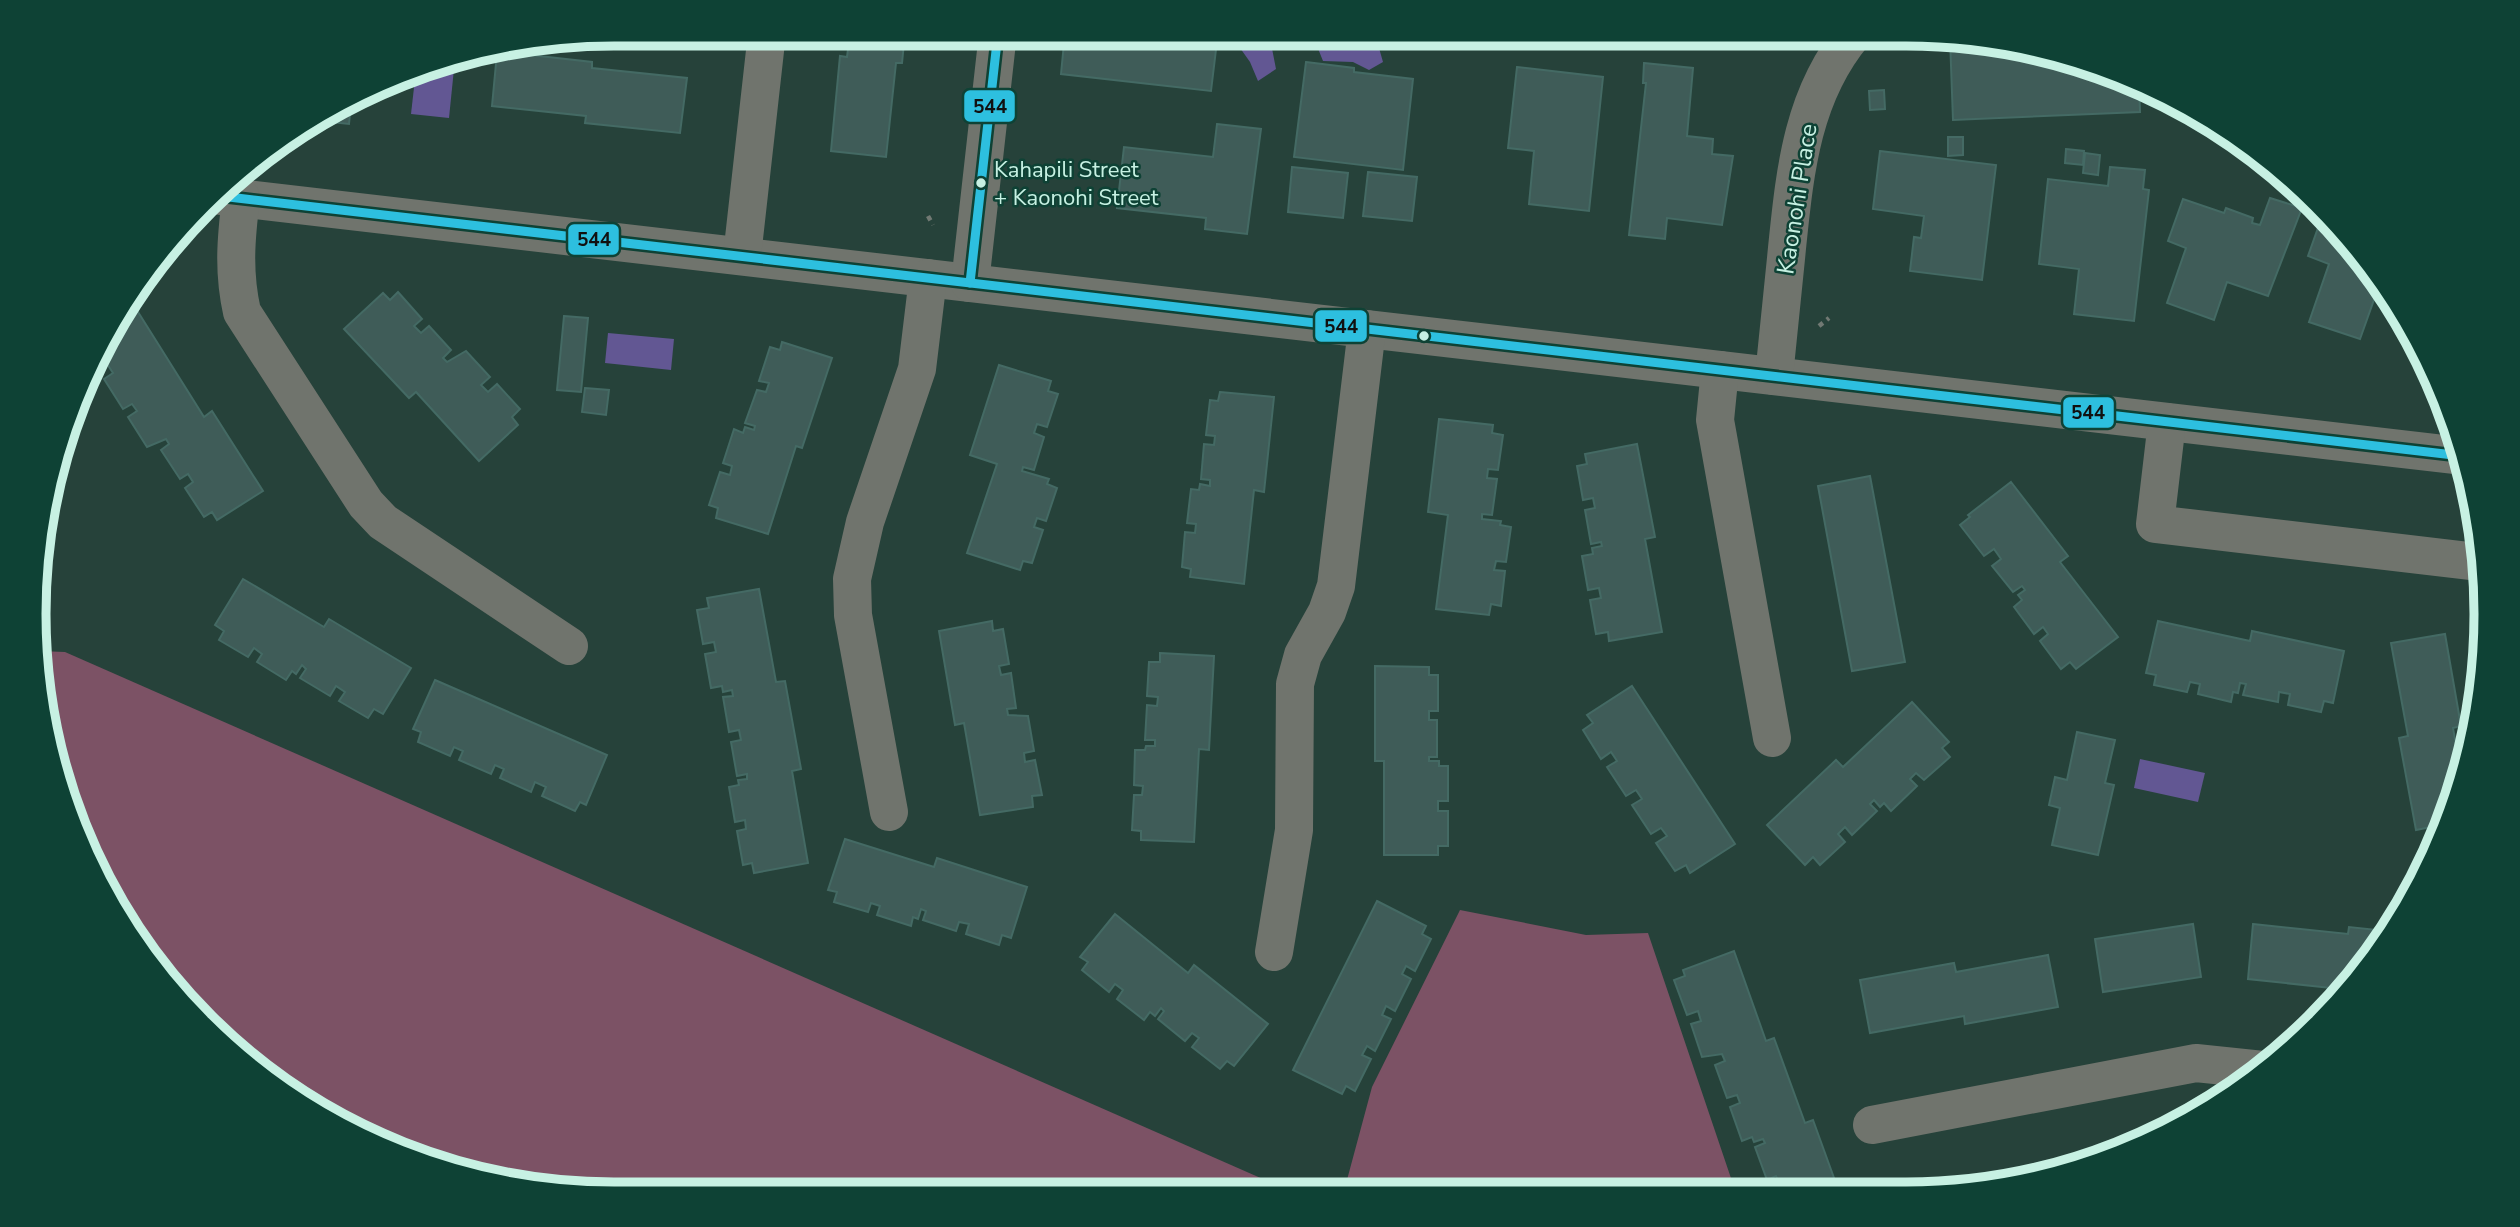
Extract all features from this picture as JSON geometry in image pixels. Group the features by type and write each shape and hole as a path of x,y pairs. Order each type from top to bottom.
{"street":[{"path":"742,256 766,46"},
{"path":"970,283 997,46"},
{"name":"Kaonohi Place","path":"1774,376 1794,178 1803,135 1814,97 1832,62 1844,46"},
{"path":"569,646 399,534 366,504 242,312 234,281 231,197 2451,455"},
{"path":"889,812 853,615 852,579 865,522 917,369 928,278"},
{"path":"1274,952 1294,830 1295,684 1303,654 1327,612 1336,586 1367,329"},
{"path":"1720,370 1715,420 1772,738"},
{"path":"2167,422 2155,524 2472,561"},
{"path":"1872,1125 2196,1063 2246,1068"}],"path":[{"path":"928,216 933,225"},
{"path":"1819,326 1829,318"}],"shaded area":[{"path":"1239,46 1272,46 1276,69 1258,81 1250,62"},
{"path":"1317,46 1378,46 1383,62 1369,70 1353,62 1323,61"},
{"path":"454,69 449,118 411,114 415,82"},
{"path":"608,333 674,339 671,370 605,363"},
{"path":"47,651 65,652 1270,1182 614,1182 539,1177 503,1171 466,1162 396,1138 362,1123 298,1086 239,1041 186,988 141,929 104,865 89,831 65,761 50,688"},
{"path":"2140,759 2205,773 2198,802 2134,788"},
{"path":"1460,910 1586,935 1648,933 1732,1182 1346,1182 1372,1087"}],"building":[{"path":"848,46 904,46 902,63 896,63 886,157 831,151 840,56 847,57"},
{"path":"1064,46 1216,46 1211,91 1061,74"},
{"path":"1950,48 2017,56 2054,65 2139,96 2140,112 1953,120"},
{"path":"517,54 592,62 592,68 687,78 680,133 585,123 586,116 492,106 497,58"},
{"path":"1306,62 1354,68 1354,72 1413,79 1403,170 1294,157"},
{"path":"1644,63 1693,68 1687,136 1713,139 1712,154 1733,156 1722,225 1667,218 1665,239 1629,235 1646,83 1643,83"},
{"path":"1517,67 1603,77 1589,211 1529,204 1534,151 1508,148"},
{"path":"1884,90 1885,109 1870,110 1869,91"},
{"path":"350,110 349,124 329,122"},
{"path":"1217,124 1261,129 1247,234 1205,229 1206,218 1117,208 1124,147 1213,157"},
{"path":"1948,137 1963,137 1963,155 1948,156"},
{"path":"2066,149 2084,151 2083,165 2065,163"},
{"path":"1880,151 1996,165 1982,280 1910,271 1914,237 1921,238 1924,216 1873,209"},
{"path":"2085,153 2100,155 2098,175 2083,173"},
{"path":"1292,167 1348,173 1343,218 1288,212"},
{"path":"2110,167 2145,170 2143,189 2149,190 2134,321 2074,314 2079,269 2039,264 2048,179 2108,186"},
{"path":"1368,172 1417,177 1412,221 1363,216"},
{"path":"2270,198 2302,208 2268,296 2227,282 2214,320 2167,303 2186,248 2168,241 2183,199 2224,213 2226,208 2253,218 2252,223 2260,225"},
{"path":"2319,224 2376,294 2360,339 2309,322 2329,264 2308,256"},
{"path":"398,292 422,319 414,326 421,333 429,326 451,350 443,358 447,362 466,351 490,377 481,385 488,392 497,384 520,409 512,417 518,425 479,461 416,392 409,398 344,329 383,293 390,300"},
{"path":"135,307 204,417 212,411 263,491 217,520 212,512 204,517 185,488 193,482 188,474 180,479 161,450 169,444 166,439 147,447 128,417 137,411 132,404 123,409 104,379 113,373 107,364 102,367"},
{"path":"564,316 588,318 581,392 557,390"},
{"path":"782,342 832,358 802,448 796,446 768,534 716,518 718,508 709,505 720,472 730,475 732,466 723,463 734,429 743,433 745,427 754,430 755,426 745,423 757,390 766,392 769,383 759,381 770,347 780,350"},
{"path":"999,365 1051,381 1048,391 1058,394 1047,427 1037,424 1034,433 1044,437 1034,470 1023,467 1022,471 1049,479 1047,484 1057,488 1046,521 1037,518 1034,527 1043,530 1032,563 1023,561 1020,570 967,553 997,464 970,455"},
{"path":"585,388 609,390 606,415 582,412"},
{"path":"1220,392 1274,397 1264,492 1254,490 1244,584 1190,577 1191,569 1182,567 1185,532 1195,533 1196,524 1187,523 1191,489 1199,490 1200,484 1210,486 1210,480 1201,479 1204,444 1214,445 1215,436 1206,435 1210,400 1218,401"},
{"path":"1439,419 1493,425 1492,433 1503,435 1498,470 1488,469 1487,478 1497,479 1492,515 1482,514 1482,519 1501,521 1500,525 1511,527 1506,562 1496,561 1494,570 1505,571 1501,606 1491,604 1489,615 1436,609 1448,515 1428,512"},
{"path":"1637,444 1655,537 1645,539 1662,632 1609,641 1608,632 1596,634 1590,600 1601,598 1599,588 1588,590 1582,556 1593,554 1592,548 1602,546 1601,542 1591,544 1585,510 1595,508 1593,498 1583,500 1577,466 1587,464 1585,454"},
{"path":"1870,476 1905,662 1852,671 1818,486"},
{"path":"2011,482 2068,556 2060,562 2118,637 2076,669 2070,662 2061,669 2040,641 2048,634 2043,627 2034,634 2014,607 2022,600 2018,595 2025,590 2022,586 2013,592 1992,566 2001,559 1994,549 1984,556 1960,525 1970,517 1968,515"},
{"path":"243,579 324,627 329,619 411,668 383,714 374,709 368,718 339,701 345,692 336,686 330,696 300,678 306,669 302,665 296,674 292,671 286,680 257,662 262,654 254,648 248,657 219,640 224,631 215,625"},
{"path":"759,589 776,682 785,681 801,769 792,771 808,863 754,873 752,863 743,865 737,831 746,829 745,820 735,822 729,787 739,785 738,780 747,779 747,774 737,776 731,742 741,740 739,730 729,732 723,697 733,696 732,690 723,692 722,686 711,688 705,654 716,652 714,642 703,644 697,610 709,608 707,598"},
{"path":"992,621 993,631 1003,629 1009,664 999,666 1001,675 1011,673 1016,708 1007,709 1008,715 1028,716 1034,751 1024,753 1025,762 1035,760 1042,795 1032,796 1033,807 980,815 964,723 955,725 939,631"},
{"path":"2158,621 2250,641 2252,631 2344,651 2333,703 2324,701 2321,712 2288,705 2290,694 2279,692 2278,702 2243,695 2246,684 2240,683 2238,693 2233,692 2231,702 2198,694 2200,684 2190,682 2187,692 2154,685 2156,675 2146,673"},
{"path":"2445,634 2461,726 2453,728 2457,752 2433,827 2416,830 2399,738 2408,736 2391,643"},
{"path":"1160,653 1214,656 1209,750 1199,749 1194,842 1141,840 1141,831 1132,830 1134,795 1142,795 1143,786 1134,785 1135,750 1155,746 1155,740 1145,740 1147,705 1157,706 1158,697 1147,696 1149,662 1160,662"},
{"path":"1375,666 1429,667 1429,675 1438,675 1438,711 1429,711 1429,720 1437,720 1437,757 1429,757 1429,761 1439,761 1439,766 1448,766 1448,801 1438,801 1438,811 1448,811 1448,846 1438,846 1438,855 1384,855 1384,761 1375,761"},
{"path":"435,680 607,755 586,805 580,802 575,811 542,796 546,787 535,782 531,792 500,778 504,769 495,765 491,774 459,760 463,751 454,747 450,756 418,742 421,732 413,729"},
{"path":"1632,686 1735,844 1690,873 1686,865 1675,871 1656,843 1667,836 1661,828 1651,834 1632,805 1642,799 1636,790 1626,796 1607,767 1617,761 1611,752 1601,759 1583,730 1593,723 1587,715"},
{"path":"1912,702 1949,742 1942,748 1950,757 1924,780 1916,773 1910,779 1917,786 1891,811 1884,803 1880,807 1874,800 1870,804 1877,811 1852,835 1845,827 1838,834 1845,842 1820,865 1813,857 1805,865 1767,825 1836,760 1843,767"},
{"path":"2077,732 2115,740 2105,783 2114,785 2098,855 2052,845 2060,808 2049,805 2055,777 2067,780"},
{"path":"845,839 934,867 937,858 1027,887 1011,938 1002,935 999,945 966,934 969,924 959,922 956,931 923,920 926,911 921,909 918,919 913,917 911,926 877,915 880,906 871,903 868,912 834,902 837,892 828,890"},
{"path":"1377,901 1426,926 1422,934 1431,939 1415,971 1406,966 1402,974 1411,979 1395,1011 1386,1006 1382,1015 1391,1019 1375,1051 1367,1046 1362,1055 1371,1059 1355,1091 1346,1086 1342,1094 1293,1070"},
{"path":"1115,914 1188,973 1194,965 1268,1024 1234,1066 1227,1061 1220,1069 1192,1047 1199,1038 1192,1033 1185,1041 1158,1019 1164,1011 1161,1008 1155,1016 1150,1012 1144,1020 1117,999 1123,990 1115,984 1109,992 1082,970 1088,962 1080,957"},
{"path":"2193,924 2201,977 2103,992 2095,939"},
{"path":"2253,924 2348,934 2349,927 2378,930 2334,988 2248,979"},
{"path":"1734,951 1766,1041 1774,1038 1805,1123 1813,1120 1835,1182 1779,1182 1776,1176 1767,1180 1755,1147 1765,1143 1763,1139 1754,1142 1752,1137 1742,1141 1730,1107 1740,1103 1737,1095 1727,1098 1715,1065 1725,1061 1722,1054 1702,1057 1691,1024 1701,1021 1698,1011 1687,1015 1674,980 1685,976 1683,970"},
{"path":"2048,955 2058,1007 1965,1024 1964,1016 1870,1033 1860,980 1954,963 1956,972"}],"transit line":[{"name":"544","path":"970,283 997,46"},
{"name":"544","path":"228,197 2451,455"}],"place":[{"name":"Kahapili Street + Kaonohi Street","path":"981,183"}]}
